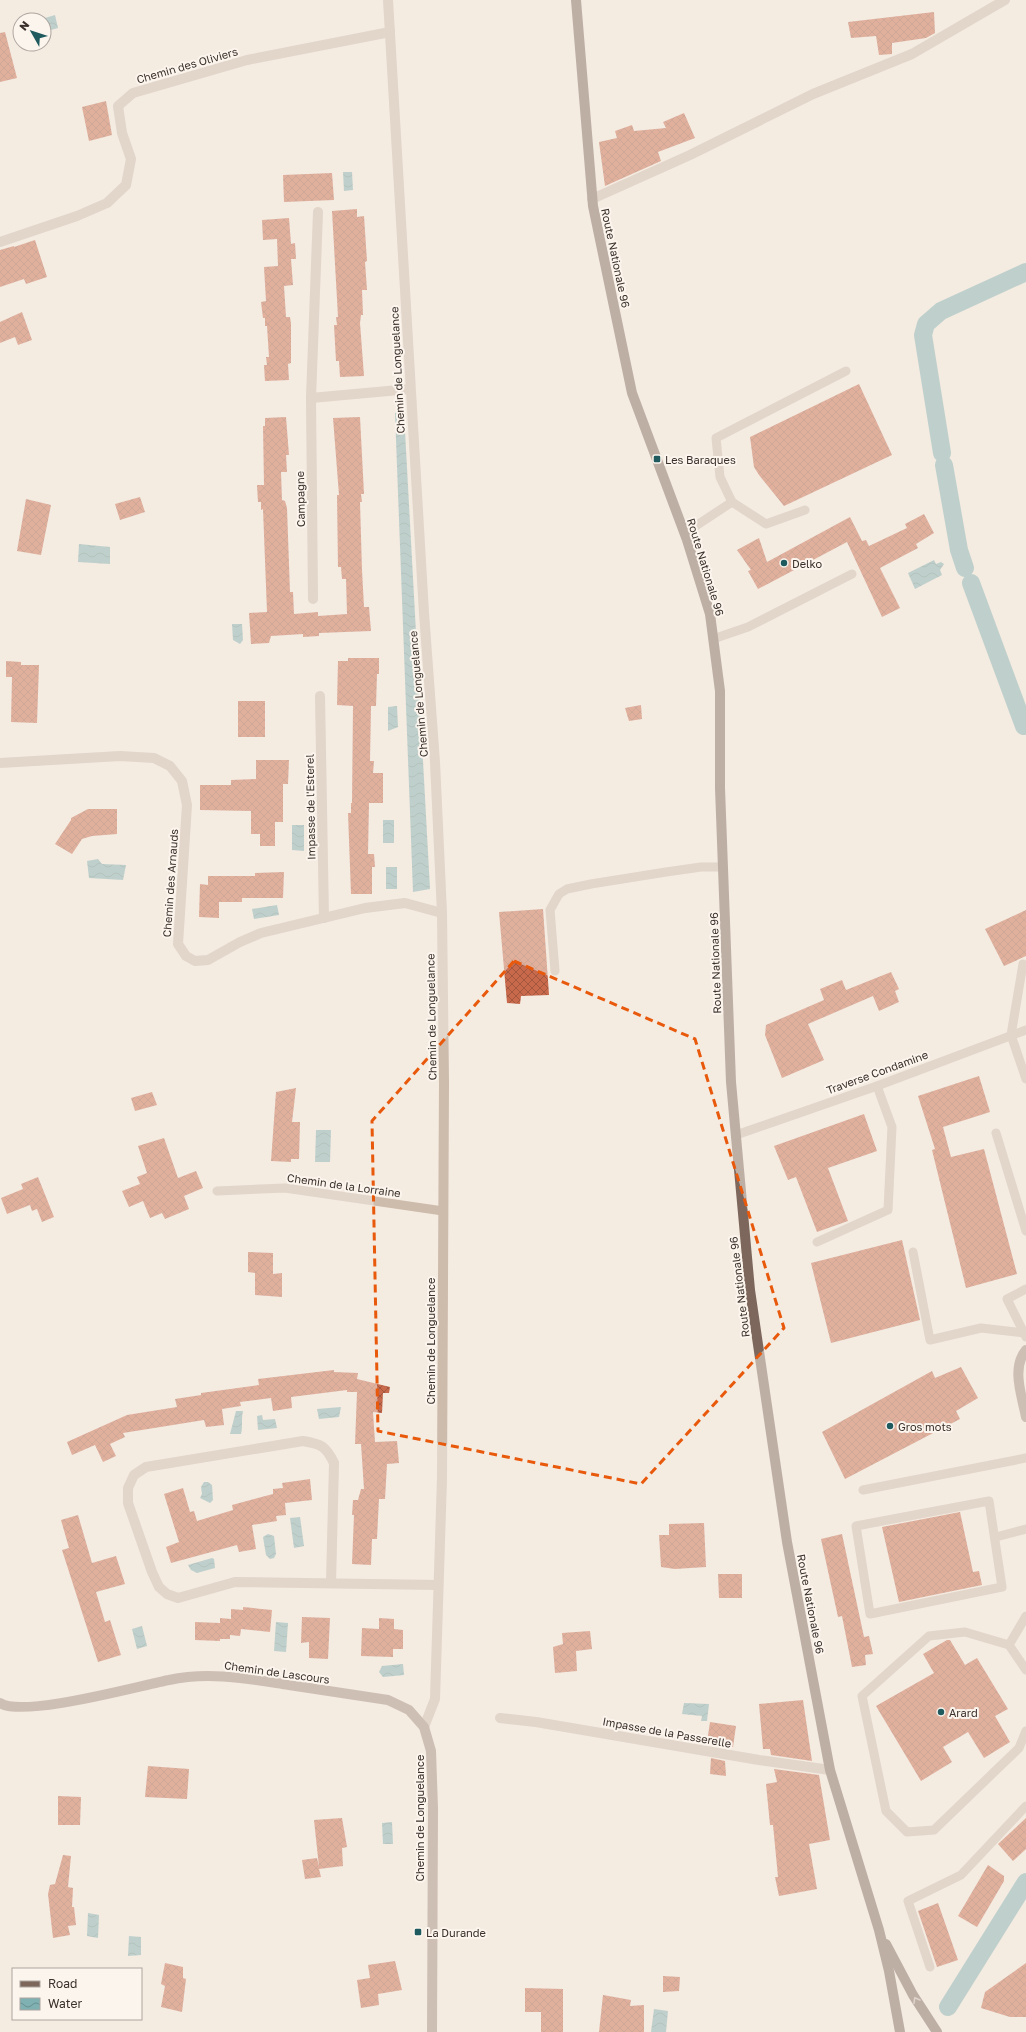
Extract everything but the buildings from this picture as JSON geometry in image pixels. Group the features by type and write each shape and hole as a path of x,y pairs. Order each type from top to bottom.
{"main road":[{"name":"Route Nationale 96","path":"576,0 592,199 632,393 684,533 710,614 720,691 723,867 731,1082 752,1306 787,1542 830,1770 879,1930"},
{"path":"879,1930 889,1971 900,2032"},
{"path":"879,1930 913,1995 937,2032"}],"street":[{"name":"Chemin de Longuelance","path":"388,0 410,389 435,762 442,913 444,1083 442,1470 435,1700 424,1727 431,1751 433,1808 432,2032"},
{"path":"592,199 690,155 813,94 912,54 1005,0"},
{"name":"Chemin des Oliviers","path":"0,242 77,216 107,203 126,185 131,160 122,133 118,106 133,93 247,60 390,32"},
{"name":"Campagne","path":"313,599 311,398 318,212"},
{"path":"311,398 410,389"},
{"name":"Impasse de l'Esterel","path":"320,696 324,918"},
{"name":"Chemin des Arnauds","path":"0,763 120,756 154,758 170,766 182,781 188,805 178,944 186,956 196,961 208,960 240,942 261,933 365,908 405,903 442,913"},
{"path":"1026,1350 1022,1354 1018,1377 1026,1417"},
{"path":"331,1583 334,1463 328,1451 318,1443 303,1442 146,1467 134,1475 128,1488 128,1502 159,1587 167,1594 178,1598 235,1582 438,1585"},
{"name":"Chemin de Lascours","path":"1,1705 53,1705 171,1679 202,1676 233,1676 388,1700 410,1710 424,1727"},
{"name":"Impasse de la Passerelle","path":"500,1718 536,1722 759,1760 830,1770"}],"lane":[{"path":"805,510 766,524 732,502 720,477 716,438 846,371"},
{"path":"684,533 732,502"},
{"path":"713,639 748,627 852,574"},
{"path":"555,971 550,910 553,903 563,892 591,884 666,872 723,867"},
{"path":"1023,964 1011,1035 1026,1079"},
{"name":"Traverse Condamine","path":"736,1135 877,1086 1026,1030"},
{"path":"817,1242 888,1210 892,1127 877,1086"},
{"path":"996,1133 1026,1231"},
{"name":"Chemin de la Lorraine","path":"217,1191 285,1188 443,1211"},
{"path":"913,1252 930,1340 980,1328 1025,1335"},
{"path":"1025,1335 1007,1298 1026,1289"},
{"path":"863,1490 1026,1458"},
{"path":"990,1501 996,1537 1002,1587 870,1614 856,1526 990,1501"},
{"path":"996,1537 1026,1529"},
{"path":"1009,1645 1026,1616"},
{"path":"1026,1670 1009,1645 965,1632 929,1636 862,1696 886,1810 907,1832 934,1830 1019,1748 1026,1731"},
{"path":"930,1967 908,1901 961,1875 1026,1806"}],"highlighted area":[{"path":"514,961 695,1039 784,1328 641,1484 378,1431 372,1121"}],"water":[{"path":"55,15 58,28 52,30 52,16"},
{"path":"343,172 352,172 353,190 344,191"},
{"path":"395,413 404,413 430,889 413,892"},
{"path":"79,544 110,547 110,564 78,562"},
{"path":"934,560 936,564 941,562 944,564 940,570 942,575 915,589 908,573"},
{"path":"232,624 242,624 243,640 240,644 233,640"},
{"path":"397,706 398,727 388,731 388,707"},
{"path":"383,820 394,820 394,843 383,843"},
{"path":"292,825 304,825 304,851 292,850"},
{"path":"98,859 102,864 126,865 123,880 89,878 87,861"},
{"path":"386,867 397,867 397,889 386,889"},
{"path":"277,905 279,915 254,919 252,909"},
{"path":"316,1130 331,1130 330,1162 315,1162"},
{"path":"341,1407 339,1417 319,1419 317,1409"},
{"path":"236,1411 243,1411 241,1434 230,1434"},
{"path":"262,1415 263,1420 275,1419 277,1428 258,1430 257,1416"},
{"path":"204,1482 208,1482 212,1485 213,1500 210,1503 200,1498 202,1494 201,1487"},
{"path":"300,1517 304,1546 294,1548 290,1518"},
{"path":"268,1534 274,1536 276,1554 274,1558 270,1559 266,1555 263,1537"},
{"path":"212,1558 214,1559 215,1568 197,1573 191,1570 188,1565"},
{"path":"276,1622 288,1623 286,1652 274,1651"},
{"path":"142,1626 147,1646 137,1649 132,1629"},
{"path":"403,1664 404,1675 383,1677 379,1672 382,1666"},
{"path":"684,1703 709,1704 707,1721 701,1721 702,1716 682,1714"},
{"path":"392,1822 393,1844 383,1844 382,1823"},
{"path":"88,1913 99,1915 98,1938 87,1936"},
{"path":"129,1936 141,1937 141,1955 128,1956"},
{"path":"654,2009 668,2011 666,2032 651,2032"}],"waterway":[{"path":"942,453 923,335 926,324 941,311 1026,272"},
{"path":"944,465 959,550 965,568"},
{"path":"971,583 1024,726"},
{"path":"948,2007 1026,1882"}],"place":[{"name":"Les Baraques","path":"657,459"},
{"name":"Delko","path":"784,563"},
{"name":"Gros mots","path":"890,1426"},
{"name":"Arard","path":"941,1712"},
{"name":"La Durande","path":"418,1932"}]}
